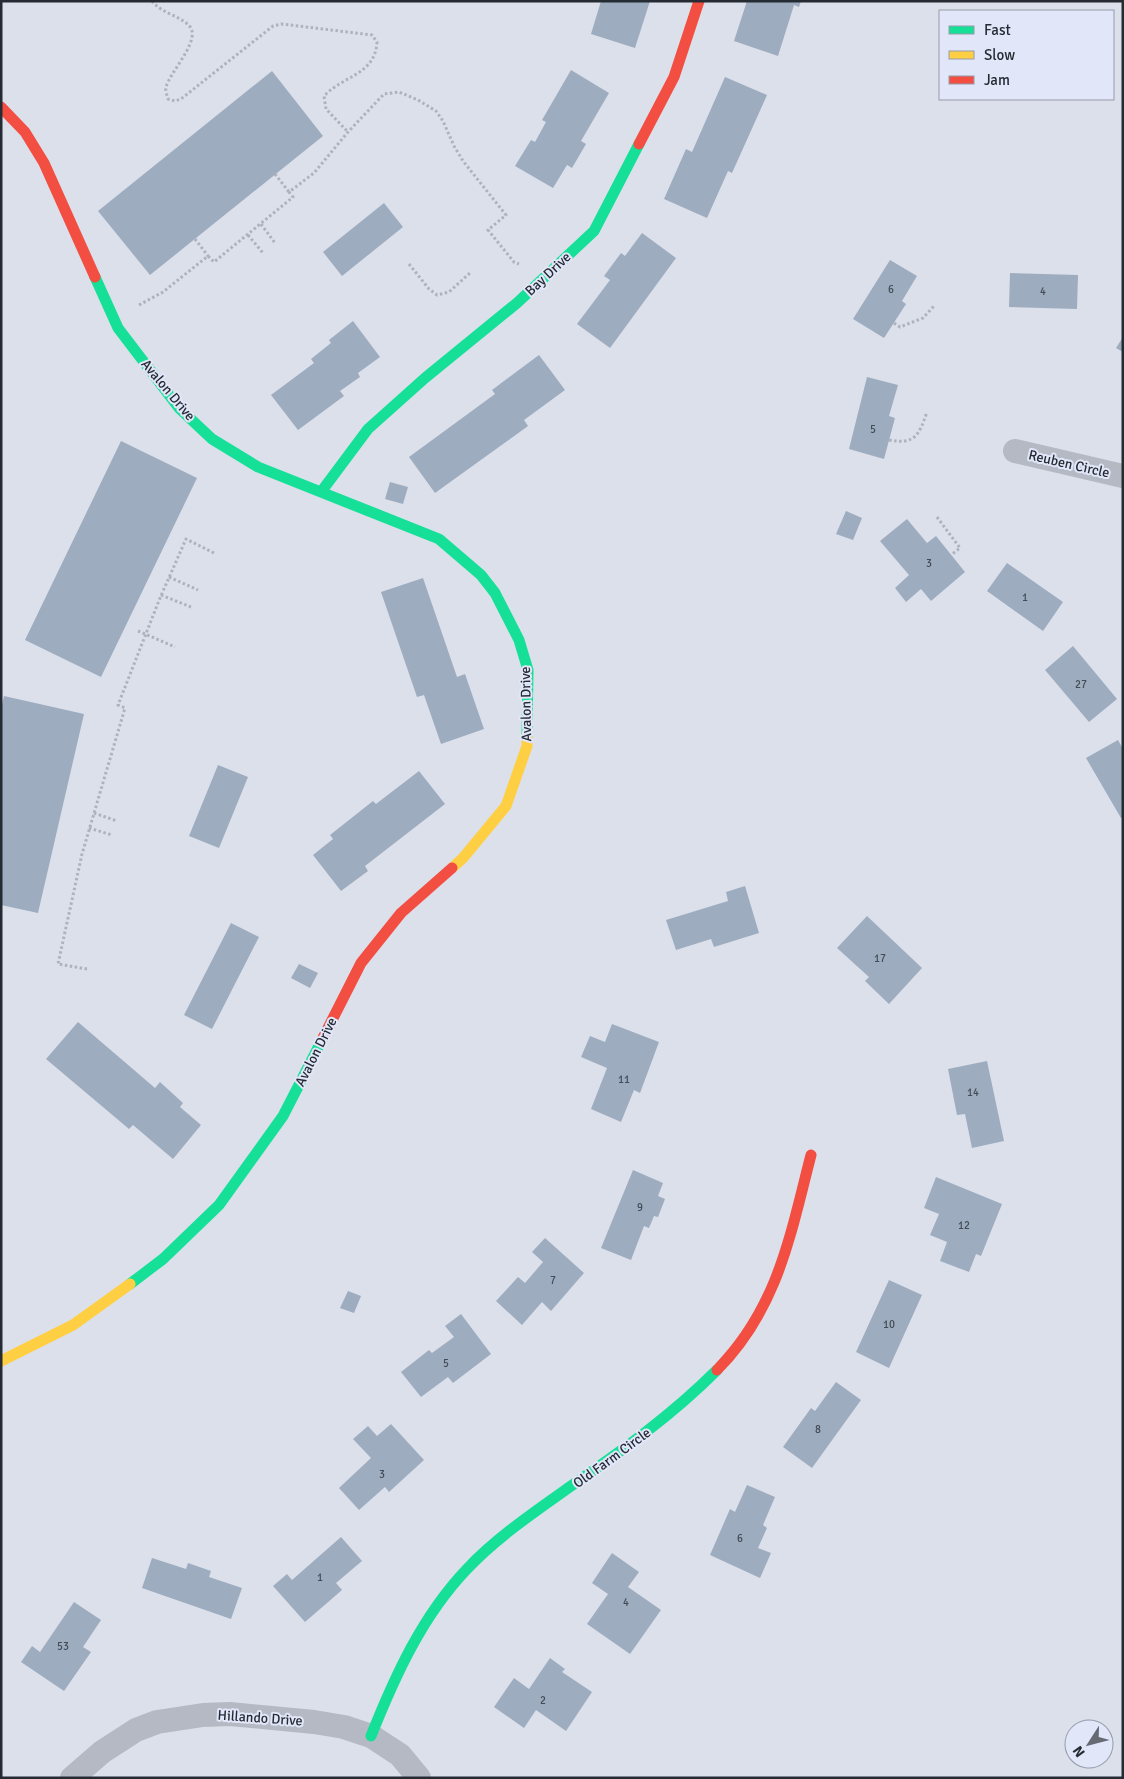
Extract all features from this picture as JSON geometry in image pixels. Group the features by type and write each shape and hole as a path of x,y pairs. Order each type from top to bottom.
{"street":[{"name":"Bay Drive","path":"321,492 368,429 425,378 517,303 594,231 674,77 699,1"},
{"name":"Avalon Drive","path":"1,107 25,132 44,163 118,328 179,408 212,439 258,467 440,539 481,575 495,593 519,640 528,670 528,746 506,806 463,858 401,913 361,963 283,1116 219,1205 163,1259 73,1325 1,1361"},
{"name":"Reuben Circle","path":"1015,451 1123,476"},
{"name":"Old Farm Circle","path":"370,1736 393,1680 411,1644 437,1606 471,1565 522,1522 667,1418 712,1377 734,1351 754,1324 772,1289 785,1253 811,1155"},
{"name":"Hillando Drive","path":"72,1778 102,1752 136,1730 157,1722 203,1715 230,1714 344,1726 370,1736 400,1755 419,1778"}],"path":[{"path":"152,1 156,7 189,24 192,31 191,41 166,88 168,99 175,101 181,100 273,26 282,24 372,36 377,42 377,53 372,63 331,89 324,96 326,109 348,132"},
{"path":"289,192 314,172 384,94 399,92 418,100 436,112 443,121 463,161 506,215 488,230 514,262 521,266 525,265"},
{"path":"195,239 214,262 248,235 294,197 275,174"},
{"path":"260,224 274,243"},
{"path":"248,235 263,253"},
{"path":"131,309 163,292 208,256"},
{"path":"409,264 429,289 437,295 449,292 471,272"},
{"path":"894,323 900,327 923,318 934,306"},
{"path":"889,440 903,443 915,437 921,429 927,412"},
{"path":"937,516 960,548 951,555"},
{"path":"87,969 58,964 82,854 125,708 118,705 161,595 186,539 214,553"},
{"path":"169,577 198,590"},
{"path":"161,595 192,607"},
{"path":"138,631 175,647"},
{"path":"94,813 117,821"},
{"path":"89,828 112,835"}],"building":[{"path":"601,1 650,1 635,48 591,34"},
{"path":"747,1 801,1 799,7 794,5 778,56 734,41"},
{"path":"571,70 609,93 581,141 586,144 572,168 567,165 553,188 515,166 531,140 535,142 546,122 542,120"},
{"path":"272,71 323,136 150,275 98,211"},
{"path":"725,77 767,95 732,173 728,171 707,218 664,199 686,149 692,152"},
{"path":"384,203 403,227 342,276 323,252"},
{"path":"642,233 676,258 610,348 577,324 610,280 604,276 621,253 625,256"},
{"path":"890,260 917,276 902,301 906,304 884,338 853,319"},
{"path":"1010,273 1078,275 1077,309 1009,307"},
{"path":"353,321 380,357 358,373 360,377 340,391 344,396 298,430 271,395 314,363 311,359 331,343 329,340"},
{"path":"1123,337 1123,352 1116,348"},
{"path":"539,355 565,390 524,420 528,426 435,493 409,457 495,394 492,390"},
{"path":"867,377 898,385 889,416 895,418 884,459 849,449"},
{"path":"121,441 197,478 101,677 25,640"},
{"path":"390,482 408,487 403,504 385,499"},
{"path":"846,511 862,518 853,540 836,534"},
{"path":"907,519 927,543 936,536 965,572 931,601 921,589 906,602 895,588 909,575 880,541"},
{"path":"1007,563 1063,602 1043,631 987,591"},
{"path":"423,578 457,677 465,674 484,729 441,744 424,695 417,697 381,592"},
{"path":"1073,646 1117,699 1089,722 1045,670"},
{"path":"4,696 84,714 38,913 1,905 1,710"},
{"path":"1118,740 1123,749 1123,817 1121,818 1086,758"},
{"path":"218,765 248,777 219,848 189,836"},
{"path":"419,771 445,804 365,866 368,871 341,891 313,855 333,839 330,835 373,801 376,804"},
{"path":"745,886 759,933 714,947 711,939 676,950 666,920 728,901 726,892"},
{"path":"867,916 922,968 889,1004 865,981 869,977 837,948"},
{"path":"231,923 259,937 212,1029 184,1015"},
{"path":"299,964 318,973 310,988 291,978"},
{"path":"78,1022 155,1088 160,1082 183,1103 180,1107 201,1125 173,1159 133,1125 129,1129 46,1059"},
{"path":"612,1024 659,1042 640,1093 634,1090 621,1122 591,1109 607,1068 581,1057 590,1036 605,1042"},
{"path":"987,1061 1004,1141 972,1148 965,1114 957,1115 948,1069"},
{"path":"633,1170 663,1183 658,1196 665,1199 658,1217 654,1216 649,1228 644,1226 631,1260 601,1248"},
{"path":"936,1177 1002,1204 981,1256 976,1254 969,1272 940,1261 947,1242 930,1235 939,1214 924,1208"},
{"path":"545,1238 584,1273 551,1311 542,1302 522,1325 496,1301 518,1277 525,1283 543,1262 532,1252"},
{"path":"889,1280 922,1295 889,1368 856,1352"},
{"path":"348,1291 361,1296 354,1313 340,1308"},
{"path":"461,1314 491,1354 453,1383 448,1377 421,1397 401,1372 429,1350 432,1353 454,1337 445,1326"},
{"path":"836,1382 861,1400 812,1468 783,1447 811,1408 815,1411"},
{"path":"391,1424 424,1460 389,1492 385,1487 359,1510 339,1488 371,1458 353,1439 368,1426 377,1436"},
{"path":"747,1485 775,1497 763,1525 767,1528 758,1548 771,1553 760,1578 710,1555 730,1509 735,1512"},
{"path":"341,1537 362,1561 336,1583 342,1590 305,1622 273,1586 287,1574 292,1580"},
{"path":"612,1553 639,1572 628,1587 661,1610 630,1654 587,1624 608,1594 592,1583"},
{"path":"152,1558 186,1569 188,1563 211,1571 209,1577 242,1588 231,1619 142,1588"},
{"path":"74,1602 101,1620 83,1647 91,1652 64,1691 21,1662 32,1646 40,1652"},
{"path":"550,1658 565,1669 562,1672 592,1692 566,1731 536,1710 524,1728 494,1707 514,1678 529,1689"}],"traffic: fast":[{"path":"321,492 368,429 425,378 517,303 594,231 639,144"},
{"path":"95,277 118,328 179,408 212,439 258,467 439,539 481,575 495,593 519,640 528,670 527,736"},
{"path":"130,1284 163,1259 219,1205 283,1116 322,1040"},
{"path":"371,1736 400,1669 423,1627 436,1606 467,1569 517,1525 665,1417 717,1370"}],"traffic: slow":[{"path":"452,868 463,858 506,806 527,746 527,736"},
{"path":"1,1361 73,1325 130,1284"}],"traffic: jam":[{"path":"639,144 674,77 699,1"},
{"path":"1,107 25,132 44,163 95,277"},
{"path":"322,1040 361,963 401,913 452,868"},
{"path":"717,1370 738,1346 768,1296 788,1242 811,1155"}]}
